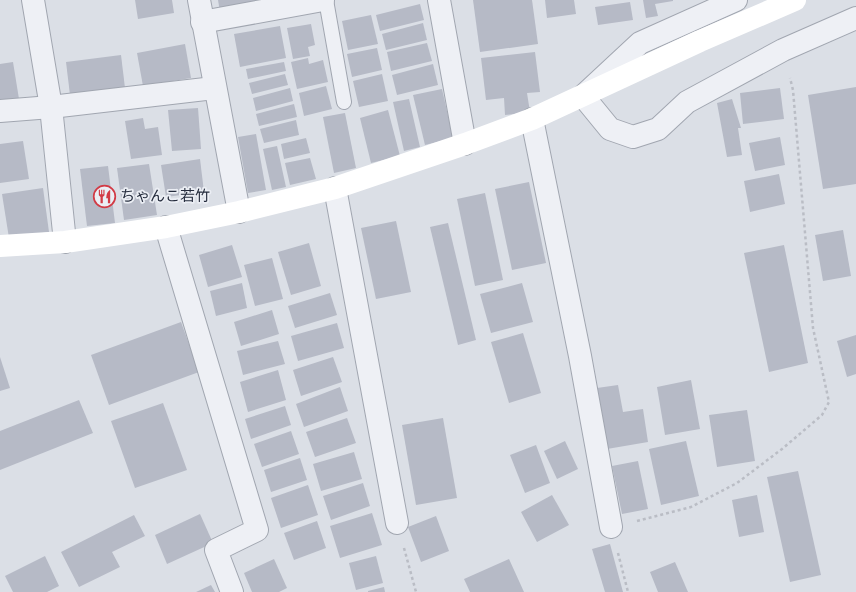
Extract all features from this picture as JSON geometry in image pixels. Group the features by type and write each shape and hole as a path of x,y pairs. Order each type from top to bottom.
{"street":[{"path":"33,0 51,107 65,242"},
{"path":"198,0 239,212"},
{"path":"202,22 325,0"},
{"path":"439,0 465,144"},
{"path":"583,96 640,43 701,8 736,0"},
{"path":"0,246 65,242 166,227 239,212 335,188 465,144 532,119 700,41 795,0"},
{"path":"583,96 610,129 633,137 658,129 687,102 783,50 856,18"},
{"path":"0,111 51,107 214,88"},
{"path":"532,119 580,356 611,527"},
{"path":"335,188 397,523"},
{"path":"166,227 257,530 216,550 232,592"}],"lane":[{"path":"325,0 344,102"}],"path":[{"path":"628,592 611,527 691,507 737,483 782,449 822,415 829,402 813,328 792,90 783,50"},
{"path":"397,523 416,592"}],"building":[{"path":"135,0 172,0 174,13 138,19"},
{"path":"218,0 270,0 220,12"},
{"path":"473,0 532,0 538,44 480,52"},
{"path":"545,0 574,0 576,14 547,18"},
{"path":"643,0 673,1 655,4 658,16 646,18"},
{"path":"630,2 633,20 598,25 595,7"},
{"path":"420,4 424,20 380,31 376,15"},
{"path":"371,15 378,44 348,50 342,21"},
{"path":"423,23 427,40 386,50 382,34"},
{"path":"311,24 315,45 308,47 310,56 293,59 287,28"},
{"path":"280,26 286,58 240,67 234,34"},
{"path":"427,43 432,61 391,71 387,52"},
{"path":"185,44 191,78 143,86 137,53"},
{"path":"377,48 382,70 352,77 347,54"},
{"path":"535,52 540,92 527,93 530,112 505,115 504,98 486,100 481,58"},
{"path":"121,55 125,88 70,95 66,62"},
{"path":"308,58 309,64 323,60 328,82 297,89 291,62"},
{"path":"13,62 19,99 0,102 0,64"},
{"path":"284,62 286,71 248,79 246,69"},
{"path":"433,64 438,85 397,95 392,75"},
{"path":"285,74 288,85 252,94 249,83"},
{"path":"382,74 388,101 359,107 353,81"},
{"path":"326,86 332,109 304,116 299,93"},
{"path":"856,87 856,184 823,189 808,95"},
{"path":"290,88 293,101 256,111 253,98"},
{"path":"780,88 784,119 743,124 740,93"},
{"path":"442,89 453,138 425,145 413,95"},
{"path":"409,99 420,147 404,151 393,102"},
{"path":"732,99 741,128 738,128 742,155 727,157 717,103"},
{"path":"294,104 297,117 259,126 256,114"},
{"path":"198,108 201,149 172,151 168,110"},
{"path":"388,110 400,156 371,163 360,118"},
{"path":"345,113 356,168 334,173 323,117"},
{"path":"143,118 145,129 158,127 162,155 131,159 125,121"},
{"path":"296,120 299,135 264,143 260,129"},
{"path":"256,134 266,190 248,193 238,137"},
{"path":"780,137 785,165 755,171 749,143"},
{"path":"306,138 310,153 284,159 281,144"},
{"path":"23,141 29,179 0,183 0,144"},
{"path":"277,146 286,187 272,190 263,149"},
{"path":"310,158 316,179 290,185 285,163"},
{"path":"200,159 204,192 166,197 161,165"},
{"path":"149,164 157,215 124,220 117,168"},
{"path":"108,166 115,223 87,226 80,169"},
{"path":"779,174 785,204 750,212 744,181"},
{"path":"529,182 546,263 512,270 495,189"},
{"path":"43,188 49,232 9,238 2,194"},
{"path":"485,193 503,280 475,286 457,199"},
{"path":"396,221 411,292 376,299 361,228"},
{"path":"448,223 476,340 458,345 430,227"},
{"path":"843,230 851,276 823,281 815,235"},
{"path":"309,243 321,286 291,295 278,252"},
{"path":"232,245 242,277 208,287 199,255"},
{"path":"784,245 808,363 769,372 744,253"},
{"path":"272,258 283,299 255,306 244,265"},
{"path":"242,283 247,308 216,316 210,291"},
{"path":"522,283 533,322 491,333 480,294"},
{"path":"330,293 337,315 295,328 288,306"},
{"path":"272,310 279,334 241,346 234,322"},
{"path":"181,322 199,372 109,405 91,355"},
{"path":"337,323 344,348 298,361 291,336"},
{"path":"523,333 541,393 509,403 491,342"},
{"path":"856,335 856,374 847,377 837,341"},
{"path":"278,341 285,364 243,375 237,351"},
{"path":"0,357 10,388 0,391"},
{"path":"333,357 342,382 301,396 293,370"},
{"path":"278,370 286,400 248,412 240,382"},
{"path":"691,380 700,429 665,435 657,387"},
{"path":"618,385 623,412 643,409 648,442 607,449 597,388"},
{"path":"340,387 348,411 304,427 296,404"},
{"path":"79,400 93,433 0,470 0,431"},
{"path":"163,403 187,470 135,488 111,421"},
{"path":"285,406 291,425 251,439 245,419"},
{"path":"747,410 755,461 717,467 709,415"},
{"path":"347,418 356,443 315,457 306,432"},
{"path":"443,418 457,498 416,505 402,425"},
{"path":"291,431 299,454 262,467 254,444"},
{"path":"565,441 578,469 557,479 544,451"},
{"path":"686,441 699,496 661,505 649,449"},
{"path":"536,445 550,483 525,493 510,455"},
{"path":"354,452 362,479 321,491 313,464"},
{"path":"300,458 307,480 271,492 264,470"},
{"path":"638,461 648,509 622,514 612,466"},
{"path":"798,471 821,575 790,582 767,477"},
{"path":"363,483 370,506 331,520 323,496"},
{"path":"308,485 318,515 281,528 271,498"},
{"path":"552,495 569,525 537,542 521,512"},
{"path":"757,495 764,532 739,537 732,500"},
{"path":"372,513 382,545 340,558 330,526"},
{"path":"200,514 213,543 167,564 155,535"},
{"path":"134,515 145,536 112,552 120,567 79,587 61,552"},
{"path":"436,516 449,551 421,562 408,527"},
{"path":"317,521 326,548 294,560 284,533"},
{"path":"610,544 623,592 605,592 592,549"},
{"path":"45,556 59,586 47,592 13,592 5,576"},
{"path":"376,556 383,583 356,590 349,563"},
{"path":"274,559 287,588 279,592 252,592 244,573"},
{"path":"509,559 524,592 470,592 464,579"},
{"path":"675,562 688,592 658,592 650,572"},
{"path":"211,585 215,592 196,592"},
{"path":"384,587 385,592 368,592 368,591"}],"place":[{"name":"ちゃんこ若竹","path":"104,196"}]}
